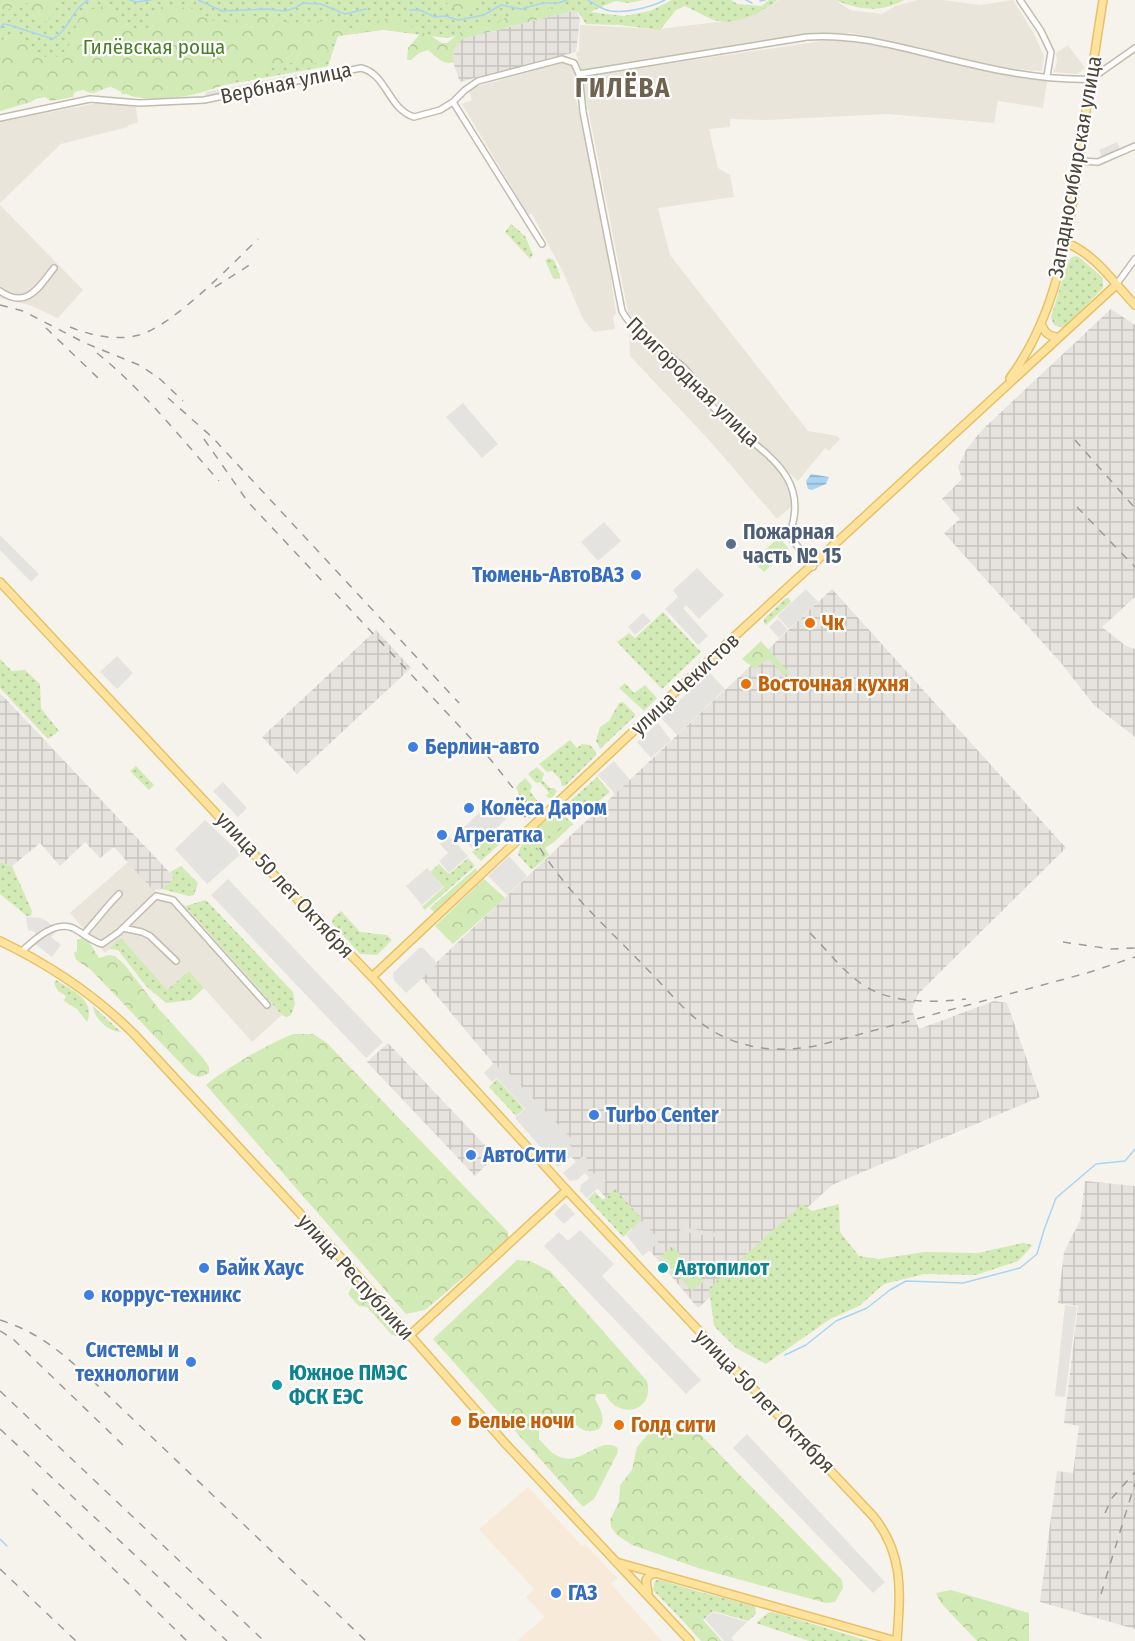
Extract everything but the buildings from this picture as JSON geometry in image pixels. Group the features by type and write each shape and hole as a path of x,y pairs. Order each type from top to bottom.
{"main road":[{"name":"Западносибирская улица","path":"999,392 1015,370 1041,324 1067,243 1103,0"},
{"path":"1067,243 1077,247 1108,274 1135,305"},
{"path":"999,392 1116,285"},
{"path":"1041,324 1044,332 1052,337 1059,337"},
{"name":"улица Чекистов","path":"372,977 723,647 813,567 999,392"},
{"name":"улица 50 лет Октября","path":"0,582 372,977 567,1190 881,1526 893,1547 899,1576 897,1641"},
{"name":"улица Республики","path":"0,940 74,982 120,1020 356,1274 409,1336 690,1641"},
{"path":"409,1336 567,1190"},
{"path":"616,1562 897,1641"},
{"path":"651,1598 647,1591 646,1580 652,1574 660,1573"}],"street":[{"path":"1020,0 1041,31 1051,52 1047,76"},
{"path":"542,244 453,102 478,81 562,59 574,63 579,74 828,35 868,39 1011,72 1091,79 1135,48"},
{"name":"Вербная улица","path":"0,118 90,99 139,103 204,100 361,68 376,74 400,109 408,115 414,117 431,113 453,102"},
{"name":"Пригородная улица","path":"579,74 583,112 622,311 630,323 682,366 715,409 777,462 790,483 794,495 796,508 789,535 813,567"},
{"path":"1079,161 1098,162 1135,146"},
{"path":"1116,285 1135,259"},
{"path":"0,291 13,298 26,298 35,291 54,268"},
{"path":"84,934 103,913 105,907 119,894"},
{"path":"22,951 32,941 61,926 71,927 95,942 102,944 110,941 156,896 172,900 267,1005"},
{"path":"123,928 150,936 176,961"}],"shaded area":[{"path":"780,0 835,0 850,10 882,14 895,6 918,0 943,0 980,5 1013,0 1034,34 1044,56 1042,71 1012,69 852,33 825,33 581,70 576,53 579,51 580,25 658,29 743,19"},
{"path":"576,10 580,19 576,52 460,82 453,62 454,49 462,39"},
{"path":"829,40 873,43 973,67 1047,81 1043,108 998,101 994,123 887,114 768,120 730,119 730,127 709,129 718,168 730,175 734,197 658,208 670,255 808,431 837,436 840,439 829,451 825,448 798,481 718,406 680,358 668,352 643,327 640,316 629,317 583,83 586,82 585,76"},
{"path":"1068,45 1085,68 1077,74 1054,72 1057,62 1056,53"},
{"path":"563,62 572,65 576,80 579,97 576,99 601,211 616,313 613,317 615,329 594,332 583,319 563,272 532,214 528,215 462,104 472,100 469,91 472,88"},
{"path":"308,72 311,76 205,97 206,92"},
{"path":"98,103 136,107 138,123 61,144 0,203 0,122"},
{"path":"1117,142 1120,149 1102,157 1099,150"},
{"path":"0,205 83,290 58,318 29,305 0,298"},
{"path":"1111,309 1135,325 1135,597 1102,627 1126,646 1135,649 1135,737 1094,705 1061,663 944,533 960,519 942,499 962,479 958,467 966,450 982,430"},
{"path":"629,332 641,333 658,352 673,362 713,410 779,466 792,493 793,505 777,519 709,440 630,356"},
{"path":"463,403 498,444 482,458 446,417"},
{"path":"604,522 621,541 598,561 581,542"},
{"path":"0,535 39,574 31,582 0,550"},
{"path":"697,568 724,595 699,619 686,605 683,608 708,636 698,645 665,609 678,597 673,590"},
{"path":"806,589 818,602 789,629 777,616"},
{"path":"832,589 1066,848 918,994 912,1010 919,1029 994,1001 1007,1003 1040,1097 832,1185 698,1308 421,977"},
{"path":"643,613 651,621 635,635 628,627"},
{"path":"778,619 788,630 779,638 769,627"},
{"path":"376,630 411,668 297,774 262,737"},
{"path":"117,656 133,673 117,689 100,672"},
{"path":"709,672 725,689 677,735 661,718"},
{"path":"0,693 175,878 162,889 153,890 114,847 100,858 85,842 60,866 40,843 12,866 0,862"},
{"path":"658,723 671,740 651,758 637,742"},
{"path":"614,761 630,780 615,794 598,775"},
{"path":"223,782 247,808 238,817 213,791"},
{"path":"495,806 506,819 474,850 458,833 482,810 489,810"},
{"path":"205,820 241,854 207,884 175,849"},
{"path":"449,836 468,856 449,873 439,861 448,853 440,844"},
{"path":"509,856 527,876 507,895 488,876"},
{"path":"128,862 166,902 184,905 282,1015 252,1042 189,971 167,990 121,939 105,953 70,913"},
{"path":"427,868 443,887 422,905 406,886"},
{"path":"228,879 383,1042 366,1058 211,895"},
{"path":"26,917 42,918 58,929 51,937 61,945 52,957 34,943 35,932 28,930"},
{"path":"419,948 423,948 438,964 406,993 394,980 393,973"},
{"path":"388,1043 495,1156 475,1176 367,1062"},
{"path":"494,1063 499,1068 502,1066 574,1141 570,1145 577,1152 558,1167 515,1118 525,1109 497,1078 492,1082 484,1073"},
{"path":"584,1155 593,1166 577,1180 570,1181 563,1173"},
{"path":"597,1171 606,1181 587,1198 580,1191 581,1185"},
{"path":"1085,1181 1135,1186 1135,1629 1040,1602 1057,1471 1073,1473 1079,1426 1064,1423 1078,1306 1058,1303 1064,1252 1080,1221"},
{"path":"565,1203 575,1214 564,1224 554,1214"},
{"path":"642,1221 658,1238 652,1244 657,1240 658,1243 643,1256 626,1235"},
{"path":"681,1227 716,1233 715,1237 680,1231"},
{"path":"580,1230 614,1264 602,1276 701,1380 686,1394 544,1246 559,1232 568,1241"},
{"path":"1065,1305 1077,1307 1065,1397 1055,1396"},
{"path":"747,1434 885,1582 873,1593 733,1448"},
{"path":"528,1487 582,1546 585,1544 617,1578 611,1584 662,1641 517,1641 545,1617 526,1597 534,1589 479,1529"},
{"path":"713,1612 747,1622 731,1638 734,1641 724,1641 705,1619"}],"green space":[{"name":"Гилёвская роща","path":"0,0 644,0 628,3 615,1 590,12 624,16 650,11 672,0 731,0 737,4 762,6 769,0 778,0 755,14 729,22 711,19 685,6 676,10 660,30 586,24 578,12 568,9 447,38 383,30 338,36 328,66 166,96 122,94 117,84 0,107"},
{"path":"0,0 55,0 52,17 45,22 37,19 33,8 27,3 17,5 0,14"},
{"path":"444,0 483,0 473,12 457,9"},
{"path":"835,0 904,0 887,7 870,9"},
{"path":"108,3 113,5 128,26 139,30 151,25 151,14 159,7 196,8 208,19 221,23 262,16 280,22 321,21 351,28 388,18 410,23 414,31 413,33 385,29 338,36 329,47 325,59 320,62 286,64 182,97 146,98 131,96 110,87 92,93 81,88 74,93 73,97 51,101 45,97 39,97 31,102 0,111 0,47 3,39 17,38 36,54 56,57 67,49 82,13"},
{"path":"552,7 576,10 462,39 454,49 453,62 443,62 428,50 407,60 408,48 421,33 447,43 462,31 500,21 515,12 534,14"},
{"path":"511,224 525,236 533,255 530,259 505,232"},
{"path":"1075,256 1103,278 1103,288 1064,328 1054,325 1051,317 1067,265"},
{"path":"549,258 554,260 560,279 553,278 545,260"},
{"path":"779,537 789,549 764,572 753,561"},
{"path":"786,598 789,598 791,602 766,625 764,619"},
{"path":"663,612 701,652 662,689 617,642 629,633 635,638"},
{"path":"761,641 789,673 784,675 768,659 755,669 742,659"},
{"path":"0,659 12,671 25,670 40,684 41,708 59,731 48,739 0,688"},
{"path":"625,683 634,693 645,685 657,698 644,711 619,688"},
{"path":"623,702 635,716 600,749 596,741 600,727 609,721 619,703"},
{"path":"570,740 577,748 582,744 590,745 596,755 565,786 562,786 560,779 552,771 547,772 539,764"},
{"path":"136,766 154,785 149,790 130,771"},
{"path":"537,767 544,774 542,780 557,791 551,799 546,796 549,793 540,782 536,783 528,774"},
{"path":"597,777 610,792 587,811 583,807 577,811 569,802"},
{"path":"525,778 532,786 530,791 539,803 544,803 529,819 516,787"},
{"path":"559,810 573,824 545,848 549,855 532,870 518,855 520,848 535,830"},
{"path":"557,814 561,815 566,822 551,836 542,831 544,826"},
{"path":"495,831 499,831 505,837 504,840 481,861 472,852"},
{"path":"468,858 475,866 425,910 422,907 444,887 430,872 439,864 449,874"},
{"path":"0,862 12,866 32,911 31,916 27,916 0,894"},
{"path":"181,866 198,883 194,895 189,896 162,889 175,878 170,872"},
{"path":"476,868 477,871 434,912 430,908"},
{"path":"484,879 505,898 453,944 435,926"},
{"path":"206,900 293,992 295,1004 291,1015 287,1017 282,1015 185,906"},
{"path":"341,911 360,932 387,935 392,940 377,955 360,954 332,923 333,918"},
{"path":"83,938 89,942 99,958 115,956 124,964 159,1009 203,1058 209,1067 209,1073 199,1077 189,1072 91,970 76,960 74,953 77,951 77,940"},
{"path":"121,938 167,990 189,971 204,988 191,1000 166,1003 146,986 118,950 109,949"},
{"path":"56,980 81,996 88,1008 87,1022 77,1009 64,1001 66,996 58,991 54,983"},
{"path":"93,1006 121,1032 112,1030 103,1024 96,1016"},
{"path":"293,1034 313,1034 327,1043 508,1232 508,1240 425,1310 406,1314 206,1085 248,1057"},
{"path":"497,1079 524,1109 516,1116 489,1087"},
{"path":"615,1189 642,1219 623,1237 588,1199 595,1192 603,1200"},
{"path":"802,1204 812,1211 839,1204 840,1232 859,1256 879,1259 924,1252 978,1253 1023,1243 1033,1245 1018,1261 976,1275 924,1274 884,1284 859,1306 830,1319 766,1364 736,1348 714,1326 709,1288"},
{"path":"672,1246 704,1281 692,1291 661,1256"},
{"path":"517,1260 530,1261 550,1271 647,1381 646,1399 634,1409 619,1408 605,1394 596,1394 595,1399 603,1418 599,1429 583,1430 564,1418 539,1431 539,1439 547,1448 554,1454 565,1458 581,1456 604,1445 618,1448 594,1499 583,1507 433,1339"},
{"path":"351,1288 356,1289 396,1333 396,1336 392,1335 367,1307 359,1306 348,1294"},
{"path":"656,1429 684,1435 696,1430 842,1580 843,1588 835,1602 826,1603 701,1569 632,1545 617,1535 611,1527 610,1520 619,1502 620,1485 632,1470 637,1447 650,1432"},
{"path":"656,1580 755,1606 756,1614 748,1621 713,1611 703,1620 692,1613 683,1621 653,1590"},
{"path":"951,1590 1029,1613 1029,1641 977,1641 941,1603 936,1593"},
{"path":"773,1612 869,1641 809,1641 756,1623 768,1613"},
{"path":"692,1613 703,1620 722,1641 701,1641 683,1621"}],"water":[{"path":"811,474 829,477 826,484 812,490 808,489 806,481"}],"waterway":[{"path":"0,28 3,24 9,25 53,39 63,31 78,9 88,0"},
{"path":"130,0 136,2 151,0"},
{"path":"198,0 222,11 268,9 284,11 303,3 321,4 345,14 366,9"},
{"path":"410,10 420,10 435,17 445,16 458,20 484,15 501,5 521,9 567,0"},
{"path":"588,0 604,9 618,12 644,8 665,0"},
{"path":"746,0 752,3"},
{"path":"760,1 765,0"},
{"path":"785,1355 806,1345 836,1321 867,1308 906,1281 963,1283 1020,1268 1037,1254 1056,1198 1096,1164 1125,1161 1135,1149"},
{"path":"0,1539 7,1546"}],"railway":[{"path":"70,327 95,335 113,337 130,337 153,329 202,293 258,239"},
{"path":"215,287 251,264"},
{"path":"0,305 23,311 85,343 139,365 159,378 183,401"},
{"path":"46,328 98,378"},
{"path":"97,353 146,398 219,481"},
{"path":"168,398 212,437 459,703"},
{"path":"204,439 248,502 325,584"},
{"path":"1075,440 1135,508"},
{"path":"1077,507 1135,567"},
{"path":"335,593 491,760 513,788 526,819"},
{"path":"532,834 543,853 570,888 691,1015 711,1030 746,1045 770,1049 795,1049 820,1045 1087,973 1135,957"},
{"path":"810,933 846,971 870,989 896,998 911,1000 966,999"},
{"path":"1063,942 1111,949 1135,948"},
{"path":"0,1320 28,1331 51,1345 72,1362 366,1641"},
{"path":"0,1331 12,1338 123,1445"},
{"path":"0,1391 264,1641"},
{"path":"0,1429 227,1641"},
{"path":"1105,1513 1112,1498 1135,1472"},
{"path":"1101,1594 1135,1483"},
{"path":"32,1489 187,1641"},
{"path":"0,1569 76,1641"}],"place":[{"name":"Пожарная часть № 15","path":"731,544"},
{"name":"Тюмень-АвтоВАЗ","path":"636,575"},
{"name":"Чк","path":"810,623"},
{"name":"Восточная кухня","path":"746,684"},
{"name":"Берлин-авто","path":"413,747"},
{"name":"Колёса Даром","path":"469,808"},
{"name":"Агрегатка","path":"442,835"},
{"name":"Turbo Center","path":"594,1115"},
{"name":"АвтоСити","path":"471,1155"},
{"name":"Байк Хаус","path":"204,1268"},
{"name":"Автопилот","path":"663,1268"},
{"name":"коррус-техникс","path":"89,1295"},
{"name":"Системы и технологии","path":"191,1362"},
{"name":"Южное ПМЭС ФСК ЕЭС","path":"277,1385"},
{"name":"Белые ночи","path":"456,1421"},
{"name":"Голд сити","path":"619,1425"},
{"name":"ГАЗ","path":"556,1593"}],"district":[{"name":"ГИЛЁВА","path":"623,88"}]}
